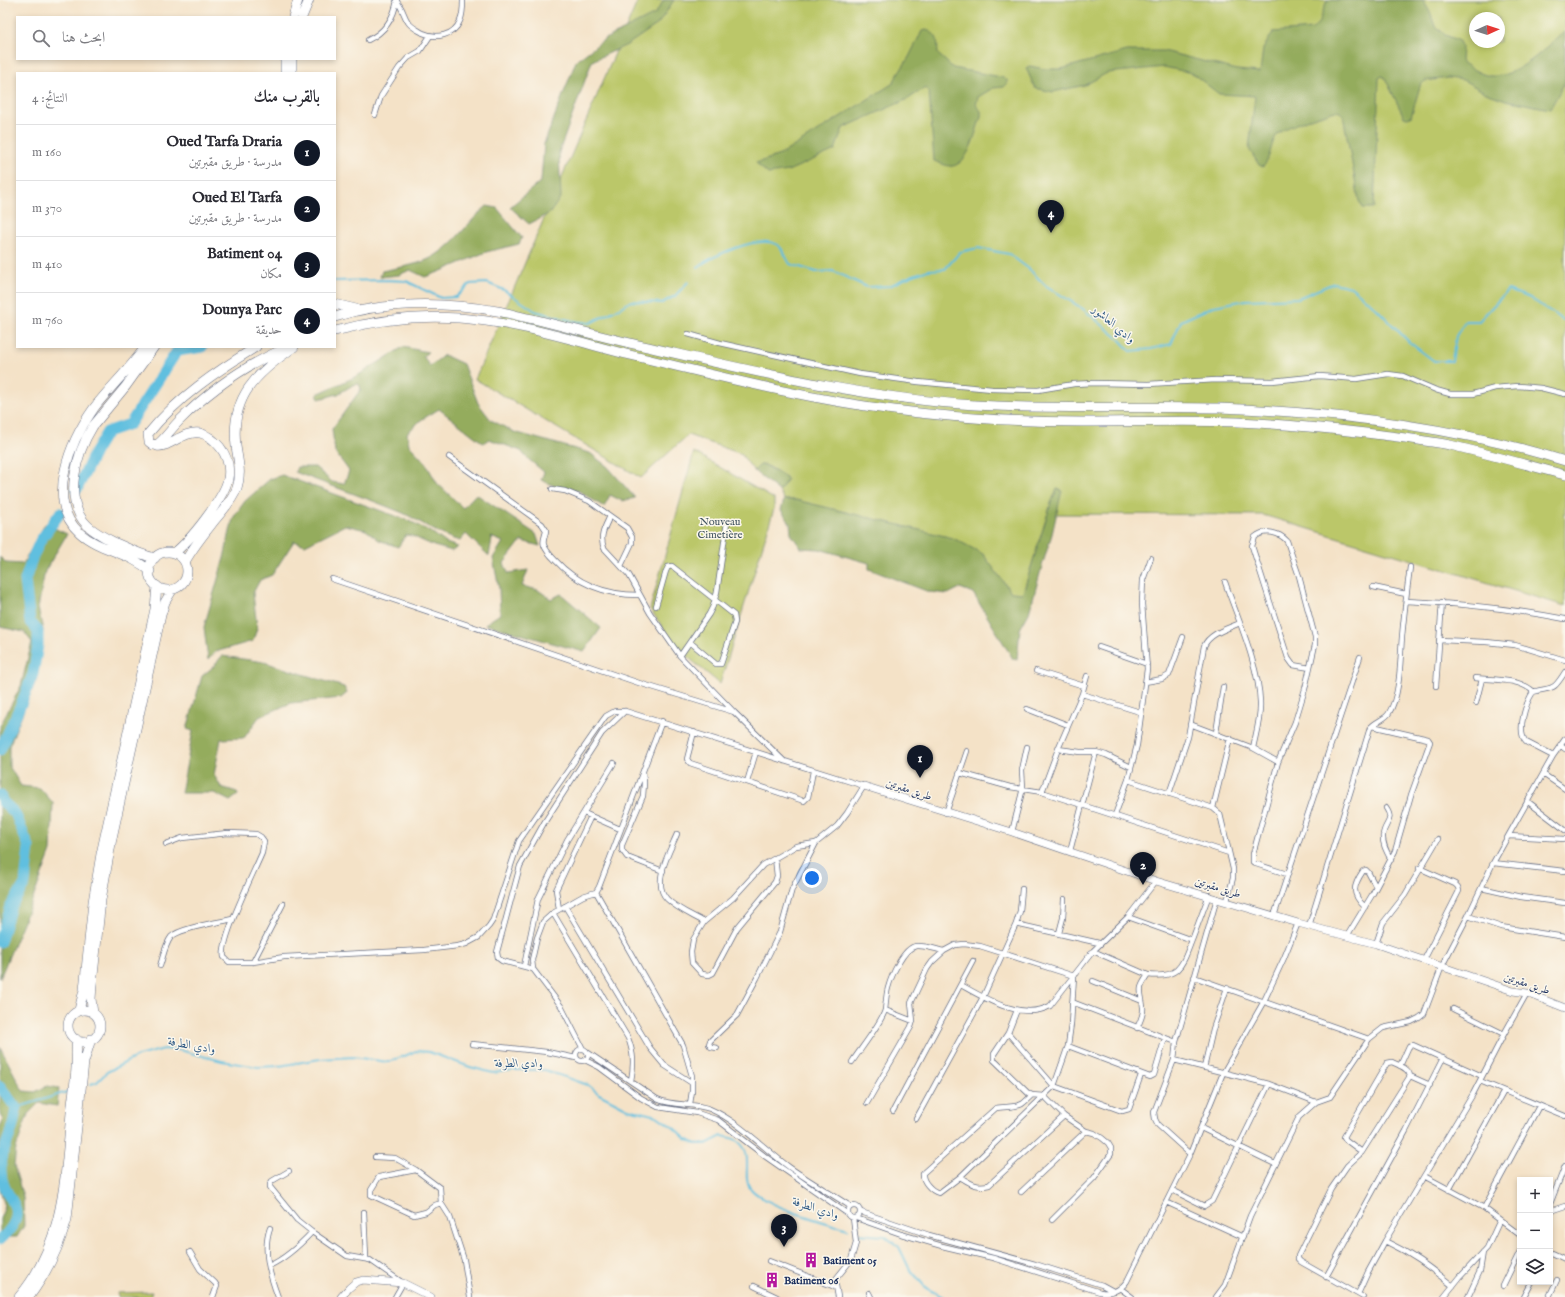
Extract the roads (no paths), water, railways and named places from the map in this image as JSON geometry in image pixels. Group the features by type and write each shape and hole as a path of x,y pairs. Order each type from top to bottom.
{"highway":[{"path":"293,16 298,0"},
{"path":"302,16 309,0"},
{"path":"285,60 285,72"},
{"path":"292,60 292,72"},
{"path":"336,304 362,310"},
{"path":"336,316 362,310 402,306 440,306 499,311 594,335 798,381 890,397 1005,407 1099,409 1218,408 1314,414 1471,436 1565,461"},
{"path":"336,331 396,319 427,317 467,319 519,328 783,391 870,407 951,416 1010,420 1079,422 1212,421 1267,423 1332,429 1447,445 1504,458 1565,475"},
{"path":"144,348 122,377 95,407 83,425 74,444 67,465 63,484 63,504 68,517 80,533 90,540 133,558 150,571"},
{"path":"153,348 126,386 111,402 90,430 78,459 74,495 78,512 84,522 91,529 134,552 155,558"},
{"path":"174,553 188,541 222,494 228,481 228,464 225,454 218,444 209,437 199,433 183,436 162,446 149,442 148,437 158,422 204,381 230,362 254,348"},
{"path":"156,445 179,421 226,381 266,356 286,348"},
{"path":"185,562 202,536 230,501 238,486 240,470 236,446 236,431 239,409 245,395 261,372 293,348"},
{"path":"93,1013 91,992 94,954 101,900 112,838 162,611 165,602 173,589 185,580 187,573 185,562 181,557 174,553 164,552 155,558 151,564 151,578 157,586 164,589 173,589"},
{"path":"79,1010 84,990 93,902 101,854 155,609 157,586"},
{"path":"19,1297 38,1271 49,1249 57,1224 63,1193 77,1062 76,1040 69,1031 68,1024 70,1017 79,1010 86,1010 93,1013 99,1021 97,1034 91,1039 85,1041 76,1040"},
{"path":"29,1297 52,1262 61,1241 66,1219 84,1062 91,1039"}],"street":[{"path":"396,0 402,6 408,22 414,28 430,36 443,36 455,29 459,23 462,15 463,0"},
{"path":"368,40 381,32 386,26 393,14 396,0"},
{"path":"375,115 381,96 399,68 408,58 420,51 430,36"},
{"path":"688,334 720,343 860,374 918,382 992,389 1047,390 1084,383 1148,384 1209,380 1272,381 1324,376 1356,379 1388,374 1403,376 1436,390 1450,394 1473,394 1495,388 1518,386 1541,388 1565,394"},
{"path":"449,457 544,525 546,530 544,540 545,546 560,566 571,575 582,582 611,593 639,595"},
{"path":"552,490 578,495 628,528 632,537 630,548 620,566"},
{"path":"610,516 602,533 602,543 607,552 629,575 639,595 667,638 680,656 785,762"},
{"path":"680,656 709,614 715,600 727,522"},
{"path":"1287,874 1260,866 1253,862 1252,859 1278,762 1295,722 1310,668 1313,656 1315,637 1287,542 1280,535 1271,532 1261,534 1255,537 1252,546 1288,658 1293,665 1310,668"},
{"path":"1115,815 1132,766 1145,682 1147,664 1142,593 1143,580 1151,558"},
{"path":"656,606 666,571 670,566 676,568 733,614 735,620 722,663 719,665 690,642"},
{"path":"1309,926 1372,726 1375,722 1388,714 1396,696 1410,567"},
{"path":"332,579 639,683 734,712"},
{"path":"1225,582 1249,651 1260,696 1260,713 1253,748"},
{"path":"1373,587 1406,594"},
{"path":"1406,601 1442,602 1521,610 1565,619"},
{"path":"1436,686 1442,602"},
{"path":"1169,794 1184,750 1190,724 1202,652 1206,642 1213,635 1240,623"},
{"path":"1145,682 1162,679 1169,675 1183,637"},
{"path":"1439,640 1514,645 1565,660"},
{"path":"1099,647 1147,664"},
{"path":"1274,916 1360,656"},
{"path":"1036,671 1084,686"},
{"path":"1553,756 1526,742 1521,735 1521,727 1527,706 1534,692 1556,686 1565,672"},
{"path":"1042,792 1058,749 1082,694 1087,676"},
{"path":"1475,678 1513,682 1529,687 1534,692"},
{"path":"1476,704 1482,679"},
{"path":"1216,733 1223,687"},
{"path":"1082,694 1140,712"},
{"path":"1027,709 1068,726"},
{"path":"166,844 182,838 228,833 250,833 261,837 264,845 262,853 233,919 223,949 224,957 229,962 253,962 284,957 424,950 466,944 479,937 489,926 496,913 512,858 519,841 603,720 610,713 620,710 625,711 864,786 848,813 816,843 792,889 780,932 757,978 737,1015 710,1041 709,1044 711,1047 717,1048"},
{"path":"533,969 502,961 498,958 497,952 520,866 544,823 602,734 625,711"},
{"path":"585,1060 588,1056 561,1006 533,969 532,960 537,938 544,922 553,913 583,896 596,892 599,887 662,722"},
{"path":"1190,724 1230,738 1253,748 1278,762"},
{"path":"1347,936 1365,907 1395,851 1411,795 1430,742 1428,739 1372,726"},
{"path":"694,732 687,759 690,763 804,801 808,797 813,771"},
{"path":"1213,808 1230,738"},
{"path":"1216,1297 1225,1285 1250,1216 1299,1117 1316,1102 1330,1097 1369,1039 1383,1028 1412,1022 1424,1014 1442,966 1493,863 1553,756 1565,739"},
{"path":"1560,745 1565,749"},
{"path":"1012,832 1023,788 1022,770 1027,747"},
{"path":"1058,749 1080,752 1096,752 1132,766"},
{"path":"946,813 967,751"},
{"path":"747,782 756,752"},
{"path":"1070,851 1096,752"},
{"path":"524,966 538,899 567,840 614,763"},
{"path":"643,771 644,783 642,796 622,845 622,850 627,857 663,871"},
{"path":"960,772 1010,787 1042,792 1229,853"},
{"path":"1543,774 1565,790"},
{"path":"1128,780 1213,808 1220,814 1233,873 1227,901"},
{"name":"طريق مقبرتين","path":"864,786 946,813 1012,832 1156,880 1298,923 1376,944 1512,990 1527,993 1565,1008"},
{"path":"1527,801 1565,830"},
{"path":"1386,808 1390,815 1390,819 1383,836 1390,860"},
{"path":"584,813 620,829"},
{"path":"559,909 556,899 556,890 591,816"},
{"path":"677,834 663,871 661,885 662,890 667,899 673,904 704,922"},
{"path":"1509,836 1565,839"},
{"path":"1376,944 1382,924 1405,895 1419,868 1438,839"},
{"path":"775,858 777,876 775,882 737,928 713,973 705,975 698,972 692,963 691,952 693,940 704,922 733,898 760,868 775,858 796,846 816,843"},
{"path":"1493,863 1565,871"},
{"path":"1419,868 1453,884 1459,889 1458,894 1424,960"},
{"path":"1365,907 1356,899 1354,892 1363,871 1366,870 1368,872 1376,887"},
{"path":"961,985 983,997 1016,1010 1040,1009 1050,1006 1099,943 1128,917 1156,880"},
{"path":"916,1119 983,997 1016,924 1020,911 1022,888"},
{"path":"1481,888 1521,897 1565,903"},
{"path":"596,892 683,1045 692,1076 690,1104"},
{"path":"1093,951 1148,975 1175,972 1182,966 1209,895"},
{"path":"1190,1154 1158,1125 1155,1120 1154,1112 1174,1060 1176,1042 1217,898"},
{"path":"1059,933 1063,918 1064,899"},
{"path":"253,962 283,904"},
{"path":"565,906 650,1048 664,1065 692,1083"},
{"path":"553,913 628,1038 634,1060 634,1069 630,1081"},
{"path":"1468,916 1501,927 1565,937"},
{"path":"1128,917 1192,940"},
{"path":"160,966 166,946 173,935 179,932 233,919"},
{"path":"472,1044 547,1052 576,1058 580,1061 585,1060 599,1067 641,1098 658,1107 697,1113 718,1120 854,1218 901,1234 992,1258 1107,1293 1121,1288 1127,1281 1190,1154 1223,1072 1264,1001 1298,923"},
{"path":"1016,924 1099,943"},
{"path":"867,1103 911,1027 913,1022 911,1006 912,1000 927,969 944,951 955,945 964,944 980,946 1074,976"},
{"path":"852,1062 885,1010 891,980 900,961 908,950 916,946 944,951"},
{"path":"893,1112 974,961"},
{"path":"1138,1028 1143,1012 1140,986 1148,975"},
{"path":"1032,1095 1022,1104 996,1108 922,1173 924,1181 935,1192 939,1193 960,1177 1054,1086 1068,1046 1074,976"},
{"path":"1194,977 1369,1039"},
{"path":"1093,981 1142,1001"},
{"path":"1204,1068 1213,1029 1227,988"},
{"path":"1358,1294 1385,1241 1474,1094 1504,1034 1527,993"},
{"path":"1072,1002 1176,1042"},
{"path":"1453,1009 1504,1034"},
{"path":"885,1010 913,1022"},
{"path":"1016,1010 1008,1033 994,1054 994,1060 1032,1095 1044,1096 1064,1116 1086,1131 1094,1133 1108,1143 1111,1148 1111,1154 1094,1178 1052,1220"},
{"path":"1008,1033 1054,1086 1122,1111 1129,1109 1141,1075"},
{"path":"1068,1046 1141,1075 1150,1077 1154,1075 1165,1038"},
{"path":"1400,1066 1409,1046 1413,1045 1443,1058 1504,1091 1565,1116"},
{"path":"576,1058 577,1051 585,1050 660,1101 690,1104 709,1109 736,1125 789,1167 850,1206 858,1207 861,1212 929,1235 1035,1264 1102,1285 1114,1291"},
{"path":"1326,1277 1406,1131 1443,1058"},
{"path":"1174,1060 1269,1084 1316,1102"},
{"path":"1362,1152 1344,1137 1387,1063 1392,1062 1400,1066 1408,1071 1410,1076 1430,1085"},
{"path":"1363,1297 1301,1262 1298,1259 1298,1256 1331,1189 1347,1166 1362,1152 1410,1076"},
{"path":"1172,1190 1204,1206 1212,1201 1269,1084"},
{"path":"1449,1190 1504,1091"},
{"path":"1484,1208 1539,1106"},
{"path":"960,1177 976,1186 982,1187 988,1185 1064,1116"},
{"path":"1201,1128 1276,1164"},
{"path":"1021,1192 1086,1131"},
{"path":"376,1157 394,1158 416,1170 440,1188 441,1203 450,1217 462,1253 470,1297"},
{"path":"1553,1196 1565,1166"},
{"path":"416,1170 379,1177 371,1190 371,1195 414,1215 426,1212 435,1205 441,1203"},
{"path":"289,1171 272,1181 270,1187 297,1220 347,1256 366,1258 403,1283 431,1297"},
{"path":"1424,1176 1484,1208 1517,1233"},
{"path":"1166,1202 1243,1237"},
{"path":"848,1214 850,1206"},
{"path":"1553,1210 1565,1206"},
{"path":"364,1212 366,1258"},
{"path":"854,1218 859,1216 861,1212"},
{"path":"838,1297 835,1287 835,1280 851,1260 856,1243 854,1218"},
{"path":"1444,1297 1486,1248 1500,1220"},
{"path":"270,1228 266,1250 270,1278 278,1297"},
{"path":"269,1266 282,1260 300,1245 312,1232"},
{"path":"1385,1241 1405,1250 1423,1262 1452,1286"},
{"path":"190,1252 200,1269 217,1286 213,1297"},
{"path":"1468,1297 1480,1271 1483,1252"},
{"path":"1553,1253 1565,1259"},
{"path":"1503,1286 1517,1257"},
{"path":"769,1261 835,1287"},
{"path":"343,1296 356,1282 363,1280 403,1283"},
{"path":"1549,1297 1557,1280"},
{"path":"395,1297 403,1283"},
{"path":"1524,1297 1530,1285"},
{"path":"754,1286 777,1297"},
{"path":"1121,1288 1132,1297"}],"waterway":[{"name":"وادي العاشور","path":"698,267 724,253 747,244 768,242 779,246 790,264 816,272 833,271 867,287 889,286 928,270 945,269 960,252 978,248 1009,254 1029,269 1045,285 1083,309 1118,338 1130,351 1151,349 1171,344 1181,321 1214,306 1246,300 1298,298 1334,283 1351,287 1375,307 1409,342 1434,361 1452,361 1456,336 1465,321 1479,321 1508,290 1530,298 1565,321"},
{"path":"336,281 406,281 441,298 456,297 470,284 487,283 504,290 535,311 573,321 590,323 631,301 662,303 675,296 688,282"},
{"path":"77,489 95,452 107,432 130,424 177,351 196,348"},
{"path":"0,750 33,674 38,645 38,631 30,622 25,580 40,541 60,513"},
{"path":"0,795 3,802 15,813 29,847 25,884 11,906 0,942"},
{"name":"وادي الطرفة","path":"91,1084 97,1082 107,1072 138,1056 164,1049 179,1050 222,1061 258,1067 279,1066 320,1059 353,1057 388,1062 417,1051 429,1052 470,1067 493,1073 513,1070 545,1070 588,1085 599,1094 628,1109 657,1116 686,1139 696,1144 706,1144 722,1136 735,1139 742,1145 747,1157 747,1177 750,1188 758,1195 796,1213 848,1229"},
{"path":"0,1086 16,1108 12,1129 6,1144 1,1164 2,1181 16,1212 15,1220 10,1229 0,1240"},
{"name":"وادي الطرفة","path":"16,1108 70,1091"},
{"name":"وادي الطرفة","path":"859,1234 885,1236 899,1247 909,1268 926,1288 943,1297"}],"place":[{"name":"Dounya Parc","path":"1051,233"},
{"name":"Oued Tarfa Draria","path":"920,778"},
{"name":"Oued El Tarfa","path":"1143,885"},
{"name":"Batiment 04","path":"784,1247"},
{"name":"Batiment 05","path":"811,1260"},
{"name":"Batiment 06","path":"772,1280"}],"park label":[{"name":"Nouveau Cimetière","path":"720,527"}]}
